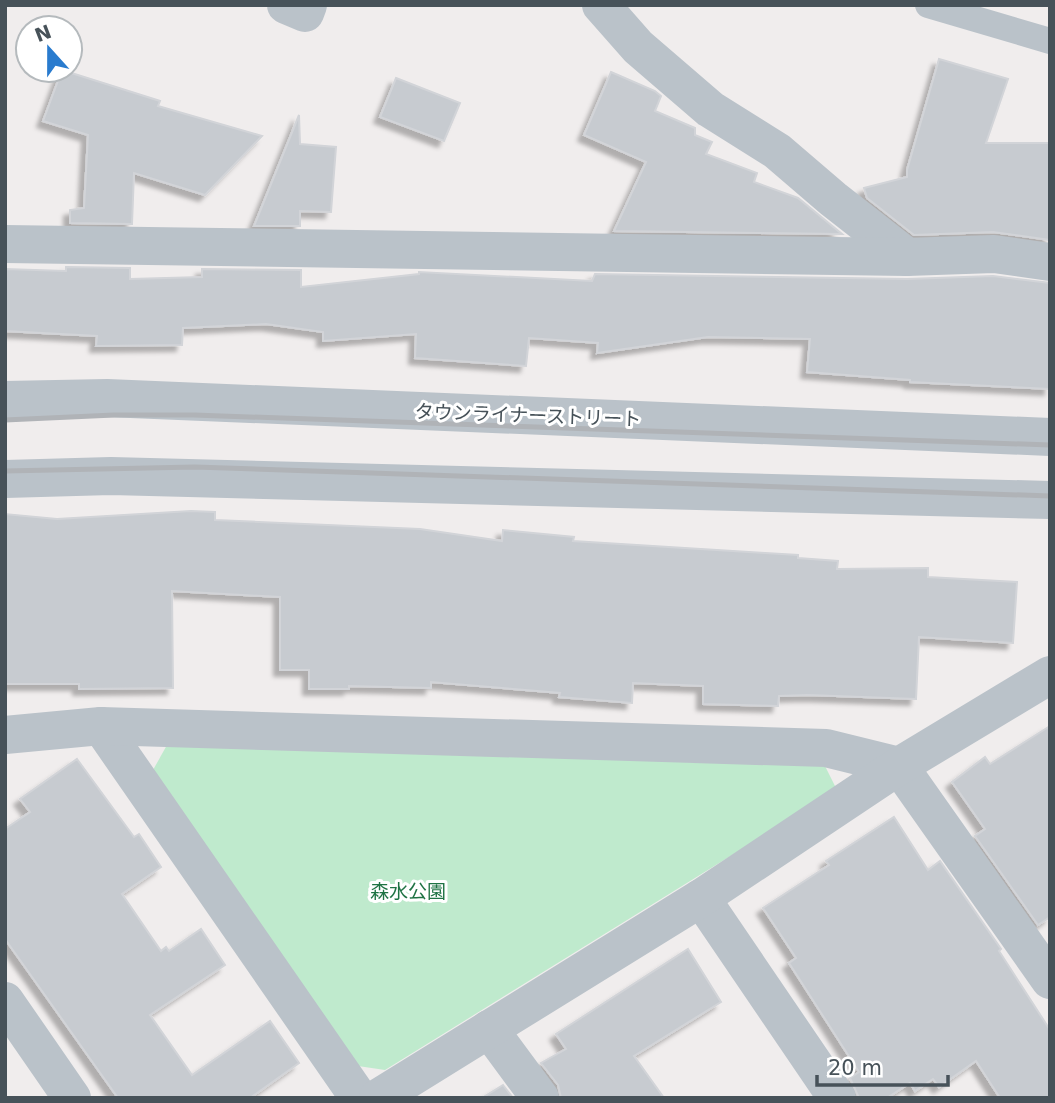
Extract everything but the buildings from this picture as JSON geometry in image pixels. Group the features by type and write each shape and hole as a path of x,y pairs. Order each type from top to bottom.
{"street":[{"path":"286,5 306,13 309,5"},
{"path":"601,5 638,47 710,109 778,151 833,199 907,257"},
{"path":"5,244 907,257 994,254 1050,262"},
{"name":"タウンライナーストリート","path":"5,400 107,398 1050,437"},
{"path":"5,479 111,476 1050,500"},
{"path":"378,1098 701,898 899,766 1050,675"},
{"path":"101,726 359,1098"},
{"path":"5,735 101,726 826,748 899,766 1047,969"},
{"path":"701,898 837,1098"},
{"path":"5,1001 72,1098"},
{"path":"489,1029 540,1098"}],"lane":[{"path":"928,5 1050,41"}],"green space":[{"name":"森水公園","path":"167,745 821,758 837,790 385,1070 358,1066 153,770"}],"railway":[{"path":"5,420 114,415 194,415 1050,445"},
{"path":"5,471 195,467 1050,496"}]}
